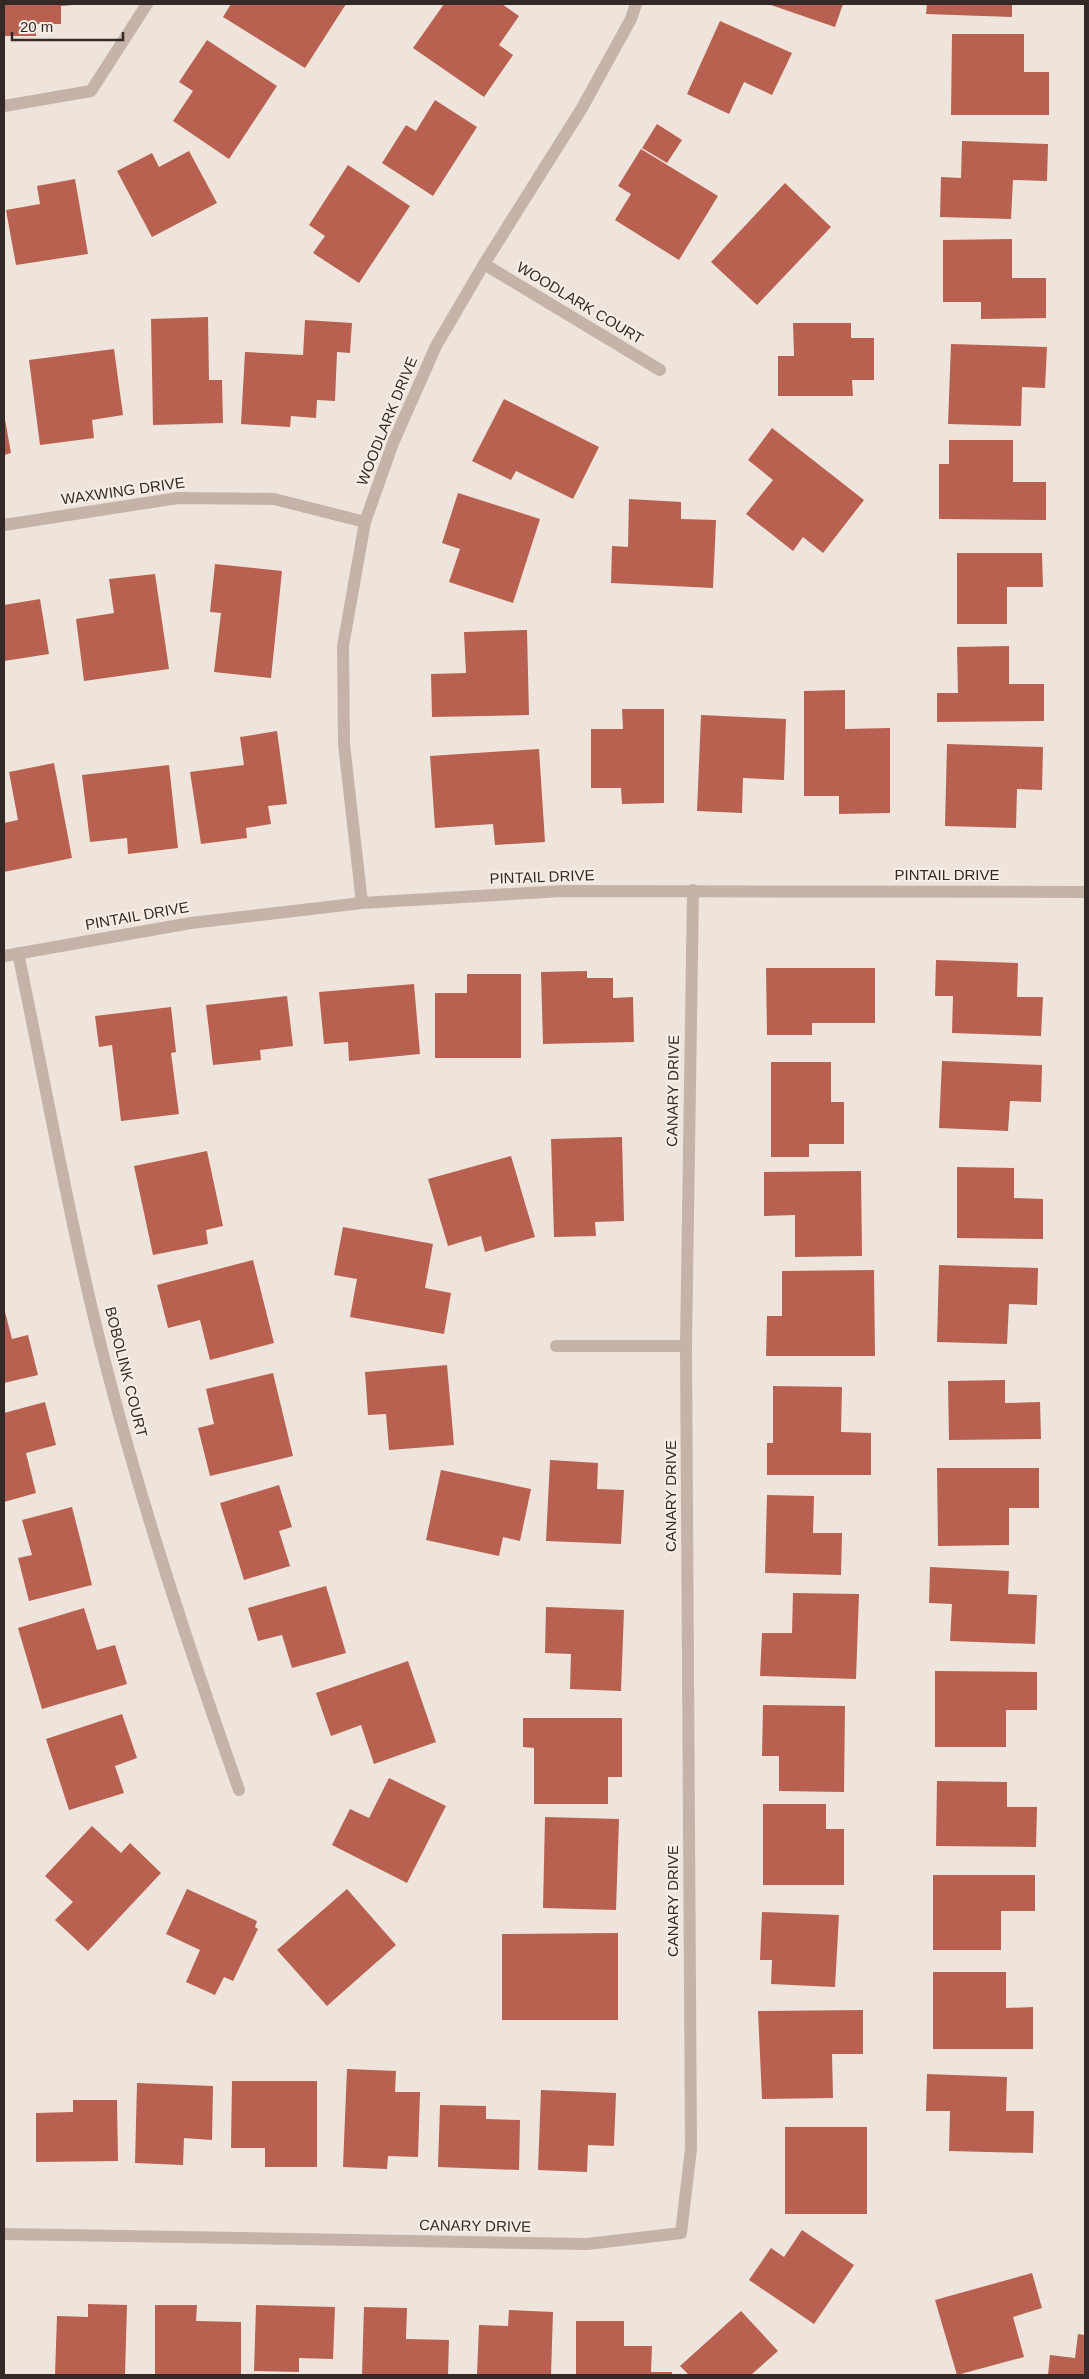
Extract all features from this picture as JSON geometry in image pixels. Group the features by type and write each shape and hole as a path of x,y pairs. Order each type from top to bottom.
{"street":[{"path":"4,106 91,91 147,4"},
{"name":"WOODLARK DRIVE","path":"362,903 344,744 343,646 365,522 393,444 436,346 484,264 582,108 631,19 636,4"},
{"name":"WOODLARK COURT","path":"484,264 660,370"},
{"name":"WAXWING DRIVE","path":"4,525 178,498 274,499 365,522"},
{"name":"CANARY DRIVE","path":"4,2234 587,2244 681,2233 691,2148 686,1346 692,890"},
{"name":"PINTAIL DRIVE","path":"4,956 191,923 362,903 562,891 1085,892"},
{"name":"BOBOLINK COURT","path":"18,953 79,1246 106,1365 144,1505 186,1640 239,1790"},
{"path":"556,1346 686,1346"}],"building":[{"path":"4,4 73,5 61,6 61,24 36,24 36,36 4,36"},
{"path":"231,4 346,4 305,68 223,17"},
{"path":"444,4 502,4 519,16 499,45 513,55 484,97 413,48"},
{"path":"768,4 843,4 835,27"},
{"path":"927,4 1012,4 1012,17 926,14"},
{"path":"720,21 792,53 772,95 744,82 729,114 687,94"},
{"path":"952,34 1024,34 1024,72 1049,72 1049,115 951,115"},
{"path":"207,40 277,86 229,159 173,121 193,91 179,82"},
{"path":"435,100 477,127 433,196 382,163 406,125 416,131"},
{"path":"657,124 682,140 667,163 642,148"},
{"path":"962,141 1048,144 1047,181 1013,180 1011,219 940,217 941,177 961,178"},
{"path":"641,149 718,196 679,260 615,220 631,194 618,186"},
{"path":"189,151 217,203 152,237 117,171 152,153 159,167"},
{"path":"348,165 410,206 359,283 313,253 325,236 309,225"},
{"path":"75,179 88,254 16,265 6,210 40,204 37,186"},
{"path":"785,183 831,227 757,305 711,262"},
{"path":"1012,239 1012,278 1046,278 1046,318 981,319 981,302 943,302 943,240"},
{"path":"208,317 209,380 222,380 223,423 153,425 151,319"},
{"path":"305,320 352,323 350,353 337,352 335,401 317,400 316,418 291,416 290,427 241,424 245,352 303,355"},
{"path":"793,323 851,323 851,338 874,338 874,380 852,380 853,396 778,396 778,356 794,356"},
{"path":"951,344 1047,347 1045,388 1022,387 1021,426 948,424"},
{"path":"114,349 123,415 92,420 94,438 40,445 29,360"},
{"path":"504,399 599,447 573,499 516,471 511,480 472,461"},
{"path":"4,414 11,453 4,455"},
{"path":"772,428 864,500 823,553 803,537 793,551 746,514 773,480 748,460"},
{"path":"949,440 1013,440 1013,482 1046,482 1046,520 939,519 939,464 949,464"},
{"path":"458,493 540,519 513,603 449,582 460,549 442,543"},
{"path":"629,499 681,502 681,519 716,520 713,588 611,583 612,546 628,547"},
{"path":"957,553 1042,553 1043,587 1007,587 1007,624 957,624"},
{"path":"215,564 282,571 271,678 214,672 221,613 210,612"},
{"path":"155,574 169,669 84,681 76,619 114,613 109,579"},
{"path":"40,599 49,654 4,661 4,605"},
{"path":"527,630 529,715 432,717 431,674 466,673 464,632"},
{"path":"1009,646 1009,684 1044,684 1044,721 937,722 937,693 958,693 957,647"},
{"path":"845,690 845,729 890,728 890,813 839,814 839,796 804,796 804,691"},
{"path":"622,709 664,709 664,803 622,804 621,788 591,788 591,729 623,729"},
{"path":"701,715 786,719 784,780 743,778 742,813 697,811"},
{"path":"277,731 287,804 268,806 271,824 246,828 247,838 201,844 190,772 244,765 240,737"},
{"path":"947,744 1043,747 1042,790 1017,789 1016,828 945,826"},
{"path":"539,749 545,842 495,845 493,824 435,828 430,756"},
{"path":"54,763 72,858 4,872 4,823 18,820 9,772"},
{"path":"169,765 178,848 128,854 127,838 90,842 82,775"},
{"path":"936,960 1018,963 1017,997 1043,997 1041,1036 952,1033 953,996 935,996"},
{"path":"766,968 875,968 875,1023 812,1023 812,1035 767,1035"},
{"path":"587,971 587,978 613,978 613,998 633,997 634,1042 543,1044 541,972"},
{"path":"467,974 521,974 521,1058 435,1058 435,993 467,993"},
{"path":"414,984 420,1054 349,1061 348,1042 324,1044 319,992"},
{"path":"287,996 293,1046 260,1050 261,1060 213,1065 206,1005"},
{"path":"171,1007 176,1052 171,1053 179,1114 121,1121 112,1045 99,1047 95,1016"},
{"path":"942,1061 1042,1065 1041,1102 1010,1101 1008,1131 939,1128"},
{"path":"771,1062 831,1062 831,1102 844,1102 844,1144 809,1144 809,1157 771,1157"},
{"path":"622,1137 624,1221 595,1222 596,1236 554,1237 551,1139"},
{"path":"207,1151 223,1226 206,1230 208,1244 153,1255 134,1166"},
{"path":"511,1156 535,1237 485,1252 481,1236 448,1246 428,1179"},
{"path":"957,1167 1014,1168 1014,1198 1043,1199 1043,1239 957,1238"},
{"path":"861,1171 862,1256 795,1257 795,1215 764,1216 764,1172"},
{"path":"343,1227 433,1244 425,1288 451,1293 444,1334 350,1317 357,1279 334,1275"},
{"path":"253,1260 274,1343 210,1360 200,1320 168,1328 157,1285"},
{"path":"939,1265 1038,1268 1037,1305 1009,1304 1007,1344 937,1342"},
{"path":"874,1270 875,1356 766,1356 767,1316 782,1316 782,1271"},
{"path":"4,1308 12,1339 28,1335 38,1375 4,1383"},
{"path":"447,1365 454,1445 389,1450 386,1414 368,1415 365,1372"},
{"path":"273,1373 293,1456 210,1476 198,1428 214,1424 206,1389"},
{"path":"1005,1380 1005,1403 1040,1402 1041,1439 949,1440 948,1381"},
{"path":"773,1386 842,1387 841,1432 871,1433 871,1475 767,1475 767,1443 773,1443"},
{"path":"45,1402 56,1445 26,1453 36,1493 4,1502 4,1413"},
{"path":"550,1460 598,1463 597,1489 624,1490 621,1544 546,1541"},
{"path":"937,1468 1039,1468 1039,1508 1009,1508 1009,1545 938,1546"},
{"path":"441,1470 531,1489 520,1541 503,1537 499,1556 426,1540"},
{"path":"279,1485 292,1527 279,1531 290,1566 244,1580 220,1503"},
{"path":"767,1495 814,1496 813,1533 842,1533 841,1575 765,1573"},
{"path":"72,1507 92,1585 29,1601 18,1558 32,1555 22,1520"},
{"path":"930,1567 1009,1571 1008,1594 1037,1595 1035,1644 950,1641 952,1604 929,1603"},
{"path":"326,1586 346,1653 292,1668 282,1635 258,1641 248,1608"},
{"path":"793,1593 859,1594 856,1679 760,1676 762,1633 792,1633"},
{"path":"546,1607 624,1610 621,1691 570,1689 571,1654 545,1653"},
{"path":"84,1608 97,1650 115,1645 127,1684 42,1709 18,1628"},
{"path":"408,1661 436,1742 374,1764 361,1725 331,1736 316,1693"},
{"path":"935,1671 1037,1672 1037,1710 1006,1710 1006,1747 935,1747"},
{"path":"763,1705 845,1706 844,1792 779,1791 779,1756 762,1756"},
{"path":"122,1714 137,1758 115,1766 124,1793 69,1810 46,1739"},
{"path":"523,1718 622,1718 622,1777 608,1777 608,1804 534,1804 534,1748 523,1747"},
{"path":"389,1778 446,1806 407,1883 332,1845 350,1809 369,1818"},
{"path":"937,1781 1007,1782 1007,1807 1037,1807 1036,1847 936,1846"},
{"path":"763,1804 826,1804 826,1829 844,1829 844,1885 763,1885"},
{"path":"545,1817 619,1819 616,1910 543,1908"},
{"path":"92,1826 121,1853 130,1843 161,1873 88,1951 55,1920 73,1902 45,1876"},
{"path":"933,1875 1035,1875 1035,1911 1001,1911 1001,1950 933,1950"},
{"path":"187,1889 257,1921 255,1927 258,1929 233,1981 224,1977 215,1995 186,1982 200,1950 166,1934"},
{"path":"347,1889 396,1945 327,2006 277,1950"},
{"path":"762,1912 839,1915 835,1987 771,1984 772,1960 760,1960"},
{"path":"618,1933 618,2020 502,2020 502,1934"},
{"path":"933,1972 1006,1972 1006,2008 1033,2007 1033,2049 933,2049"},
{"path":"863,2010 863,2054 832,2054 833,2098 762,2099 758,2011"},
{"path":"347,2069 396,2071 395,2092 420,2092 418,2157 388,2156 387,2169 343,2167"},
{"path":"927,2074 1007,2077 1006,2111 1034,2111 1033,2153 949,2151 950,2111 926,2111"},
{"path":"232,2081 317,2081 317,2167 265,2167 265,2148 231,2148"},
{"path":"137,2083 213,2086 212,2140 184,2138 183,2165 135,2163"},
{"path":"541,2090 616,2093 614,2146 588,2145 587,2172 538,2170"},
{"path":"73,2100 117,2100 118,2161 36,2162 36,2113 73,2112"},
{"path":"440,2105 486,2106 486,2119 520,2120 519,2170 438,2167"},
{"path":"785,2127 867,2127 867,2214 785,2214"},
{"path":"802,2230 854,2265 814,2324 749,2280 771,2248 784,2257"},
{"path":"1032,2273 1042,2308 1013,2317 1024,2357 957,2375 935,2300"},
{"path":"88,2304 127,2305 125,2375 55,2375 57,2316 88,2317"},
{"path":"155,2305 197,2305 196,2321 241,2322 241,2375 155,2375"},
{"path":"256,2305 335,2307 333,2359 299,2358 299,2372 254,2371"},
{"path":"364,2307 407,2308 406,2339 449,2340 448,2375 362,2375"},
{"path":"509,2310 553,2312 551,2375 477,2375 479,2325 508,2326"},
{"path":"741,2311 778,2351 751,2375 689,2375 680,2366"},
{"path":"576,2321 624,2321 624,2346 652,2346 651,2372 672,2372 672,2375 576,2375"},
{"path":"1078,2334 1085,2335 1085,2375 1048,2375 1050,2355 1075,2358"}]}
